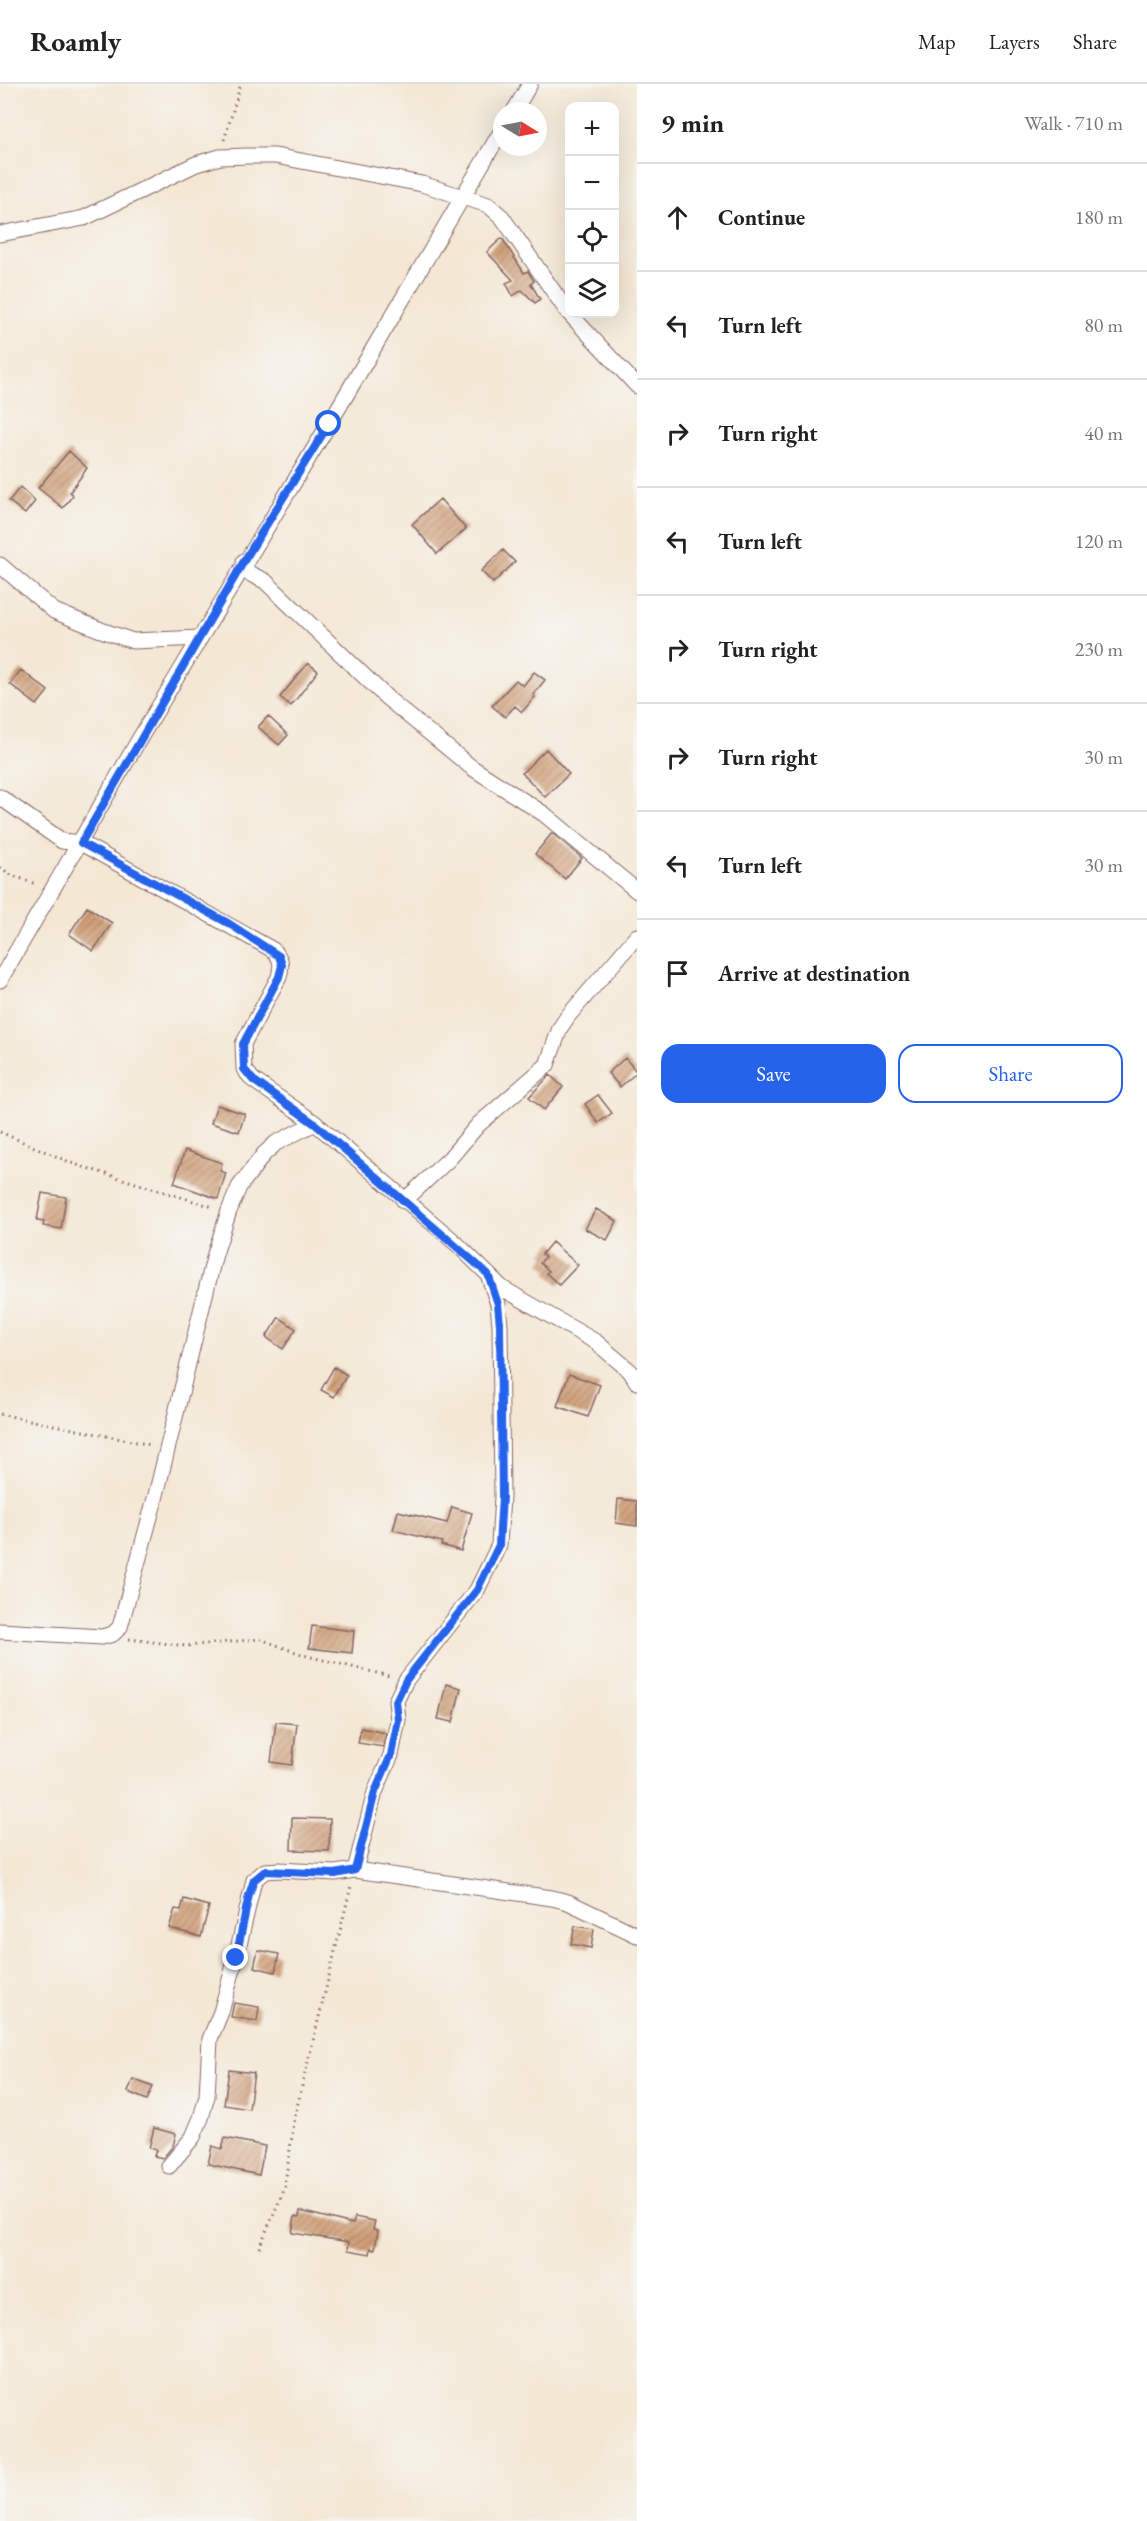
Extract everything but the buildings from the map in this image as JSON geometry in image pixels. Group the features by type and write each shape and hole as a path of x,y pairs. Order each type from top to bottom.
{"street":[{"path":"519,102 530,84"},
{"path":"0,980 244,561 329,424 493,145"},
{"path":"0,234 84,218 196,164 220,157 275,156 340,167 462,195 488,205 502,217 567,311 637,386"},
{"path":"244,561 248,573 265,581 387,698 471,767 544,814 637,891"},
{"path":"0,565 54,611 101,630 133,641 200,639"},
{"path":"0,797 62,841 81,843 228,923 279,956 282,965 279,977 243,1044 244,1069 253,1080 315,1124 502,1288 596,1342 635,1373"},
{"path":"404,1200 449,1159 478,1125 547,1065 560,1028 568,1016 637,936"},
{"path":"0,1630 102,1637 113,1634 125,1613 215,1254 229,1211 240,1187 264,1154 276,1143 315,1124"},
{"path":"355,1870 375,1792 391,1755 398,1720 396,1701 406,1680 477,1590 499,1545 502,1497 500,1325 498,1304 488,1274"},
{"path":"169,2166 193,2137 201,2118 207,2096 210,2039 230,1979 254,1880 265,1871 335,1874 355,1870 552,1898 568,1902 622,1930 637,1935"}],"path":[{"path":"220,157 241,84"},
{"path":"0,867 11,875 54,890"},
{"path":"0,1132 74,1164 229,1211"},
{"path":"0,1414 168,1448"},
{"path":"113,1634 128,1639 186,1646 260,1639 307,1656 406,1680"},
{"path":"259,2248 284,2190 297,2105 355,1870"}],"route":[{"path":"236,1958 254,1880 265,1871 335,1874 355,1870 375,1792 391,1755 398,1720 396,1701 406,1680 477,1590 493,1562 499,1545 501,1525 500,1325 498,1304 488,1274 457,1244 315,1124 283,1099 253,1080 244,1069 243,1044 279,977 282,965 279,956 228,923 81,843 244,561 329,424"}]}
